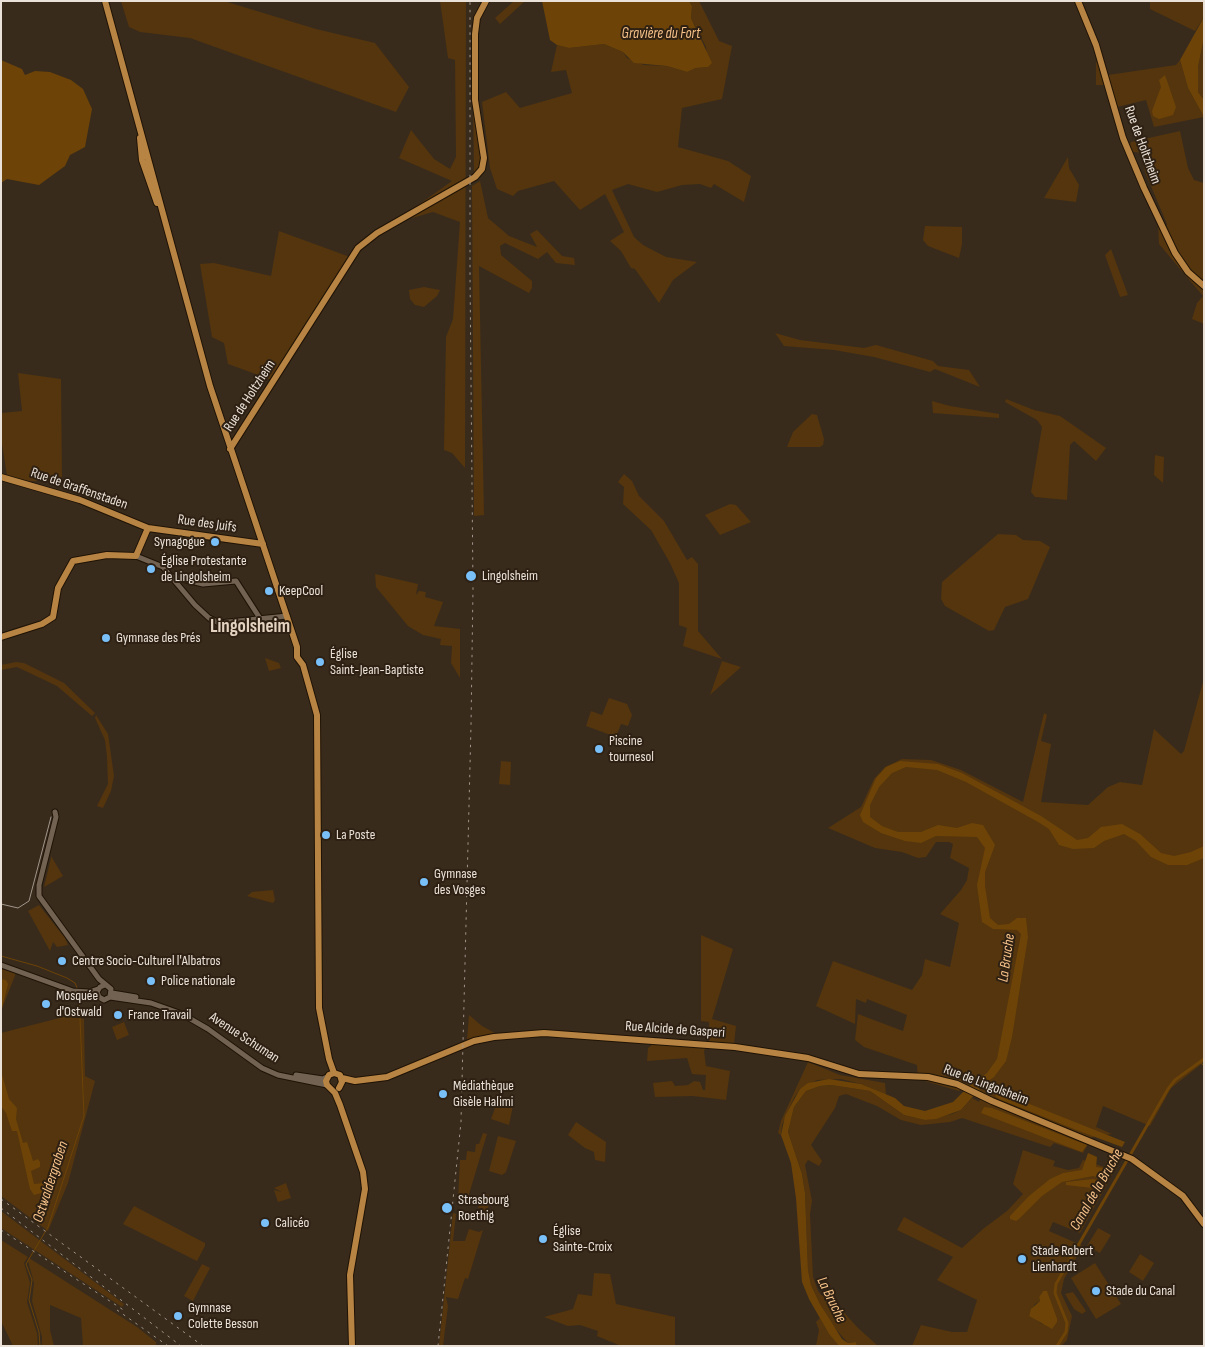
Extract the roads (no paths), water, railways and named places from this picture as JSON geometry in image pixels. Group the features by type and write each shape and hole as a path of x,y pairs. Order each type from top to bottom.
{"main road":[{"path":"105,1 140,127 141,153 165,220 210,386 297,647 297,657 302,665 317,720 319,1008 329,1059 330,1075 336,1085 340,1105 362,1172 365,1189 350,1275 352,1346"},
{"name":"Rue de Holtzheim","path":"231,451 361,245 479,174 484,160 475,100 475,34 478,14 486,1"},
{"name":"Rue de Holtzheim","path":"1078,1 1096,45 1123,138 1144,188 1175,253 1188,272 1204,286"},
{"name":"Rue de Graffenstaden","path":"1,477 80,500 146,528"},
{"path":"1,637 48,622 55,610 58,588 73,561 94,556 135,556 146,528"},
{"name":"Rue des Juifs","path":"146,528 263,544"},
{"name":"Rue Alcide de Gasperi","path":"506,1035 544,1033 724,1046 804,1057"},
{"name":"Avenue Schuman","path":"336,1085 396,1075 468,1043 506,1035"},
{"name":"Rue de Lingolsheim","path":"804,1057 859,1074 877,1076 917,1075 960,1086 980,1096 1128,1156 1183,1196 1204,1224"},
{"path":"330,1075 336,1085"}],"street":[{"path":"135,556 160,564 174,577 209,618 219,623 234,623 287,616"},
{"path":"174,577 203,584 236,582 261,620"},
{"path":"55,812 56,817 39,885 40,896 100,979 101,987 98,996"},
{"path":"1,965 80,992 89,992 101,987 109,987 111,995"},
{"name":"Avenue Schuman","path":"89,992 104,1000 111,995 151,1002 184,1012 209,1026 272,1069 323,1079 330,1075"},
{"name":"Avenue Schuman","path":"151,1002 199,1023 262,1068 278,1075 336,1085"}],"water":[{"name":"Gravière du Fort","path":"542,1 689,1 692,6 691,18 712,63 708,67 696,68 687,72 667,66 634,63 623,52 604,44 569,48 557,45 550,40"},
{"path":"1204,17 1204,38 1198,67 1198,92 1204,100 1204,117 1188,88 1180,60"},
{"path":"1,60 22,69 25,75 35,71 50,72 71,80 83,89 92,109 85,147 70,155 65,166 39,185 7,179 1,183"},
{"path":"1165,75 1176,107 1173,115 1159,119 1153,116 1152,111 1161,87 1159,80"},
{"path":"900,761 938,764 962,773 1041,816 1077,840 1088,838 1101,827 1122,824 1140,834 1161,853 1174,856 1191,852 1204,846 1204,858 1187,865 1168,865 1151,857 1136,841 1124,834 1104,841 1094,848 1073,849 1059,845 1049,829 1038,822 966,782 937,770 906,767 892,773 879,787 870,805 870,817 882,826 898,832 921,832 938,825 957,828 972,823 983,825 995,845 985,872 985,886 990,918 998,925 1009,924 1017,918 1026,918 1028,937 1012,1037 1006,1061 994,1077 985,1083 961,1110 936,1119 925,1120 904,1115 870,1091 831,1085 820,1086 806,1091 794,1107 788,1132 802,1174 805,1193 808,1270 811,1285 820,1304 842,1339 848,1343 856,1342 857,1346 839,1346 829,1334 809,1299 802,1282 796,1198 791,1163 781,1135 785,1116 800,1089 808,1083 829,1079 861,1084 895,1098 904,1106 925,1111 953,1102 968,1087 987,1073 997,1059 1021,934 1017,930 993,929 982,922 977,885 985,848 977,837 936,836 921,843 905,841 881,833 863,822 860,815 876,778 886,767"},
{"path":"1,979 6,980 8,984 1,1012"},
{"path":"1,1071 9,1099 17,1108 16,1119 23,1143 27,1142 33,1161 38,1159 40,1162 40,1167 31,1171 34,1184 44,1183 45,1192 34,1195 30,1189 17,1131 12,1131 6,1113 1,1106"},
{"path":"997,1092 1125,1142 1122,1147 1079,1131 999,1099 995,1096"},
{"path":"984,1107 992,1108 1087,1145 1082,1152 981,1113"},
{"path":"1088,1153 1097,1157 1096,1167 1111,1169 1109,1176 1104,1179 1093,1176 1062,1182 1042,1196 1019,1219 1016,1221 1010,1219 1010,1216 1029,1196 1050,1179 1063,1173 1082,1170"},
{"path":"1093,1179 1105,1182 1101,1189 1066,1185 1066,1182"},
{"path":"1043,1291 1047,1291 1057,1318 1057,1322 1052,1329 1029,1316 1031,1309 1040,1301 1039,1297"}],"waterway":[{"path":"1,956 37,966 67,978 75,983 78,990"},
{"name":"Ostwaldergraben","path":"40,1346 39,1332 29,1300 32,1280 26,1264 48,1227 84,1116 79,994"},
{"name":"Canal de la Bruche","path":"1057,1346 1066,1332 1067,1323 1055,1293 1056,1284 1168,1089 1175,1080 1204,1059"},
{"name":"Canal de la Bruche","path":"1200,1062 1204,1066"}],"tram line":[{"path":"1,904 18,908 29,901 51,817"}],"railway":[{"path":"438,1346 461,1122 471,726 473,588 470,1"},
{"path":"1,1199 203,1346"},
{"path":"1,1208 181,1346"},
{"path":"1,1230 125,1311"},
{"path":"117,1310 168,1346"}],"place":[{"name":"Synagogue","path":"215,542"},
{"name":"Église Protestante de Lingolsheim","path":"151,569"},
{"name":"Lingolsheim","path":"471,576"},
{"name":"KeepCool","path":"269,591"},
{"name":"Gymnase des Prés","path":"106,638"},
{"name":"Église Saint-Jean-Baptiste","path":"320,662"},
{"name":"Piscine tournesol","path":"599,749"},
{"name":"La Poste","path":"326,835"},
{"name":"Gymnase des Vosges","path":"424,882"},
{"name":"Centre Socio-Culturel l'Albatros","path":"62,961"},
{"name":"Police nationale","path":"151,981"},
{"name":"Mosquée d'Ostwald","path":"46,1004"},
{"name":"France Travail","path":"118,1015"},
{"name":"Médiathèque Gisèle Halimi","path":"443,1094"},
{"name":"Strasbourg Roethig","path":"447,1208"},
{"name":"Calicéo","path":"265,1223"},
{"name":"Église Sainte-Croix","path":"543,1239"},
{"name":"Stade Robert Lienhardt","path":"1022,1259"},
{"name":"Stade du Canal","path":"1096,1291"},
{"name":"Gymnase Colette Besson","path":"178,1316"}],"district":[{"name":"Lingolsheim","path":"250,627"}],"water label":[{"name":"La Bruche","path":"1007,958"},
{"name":"La Bruche","path":"831,1300"}]}
